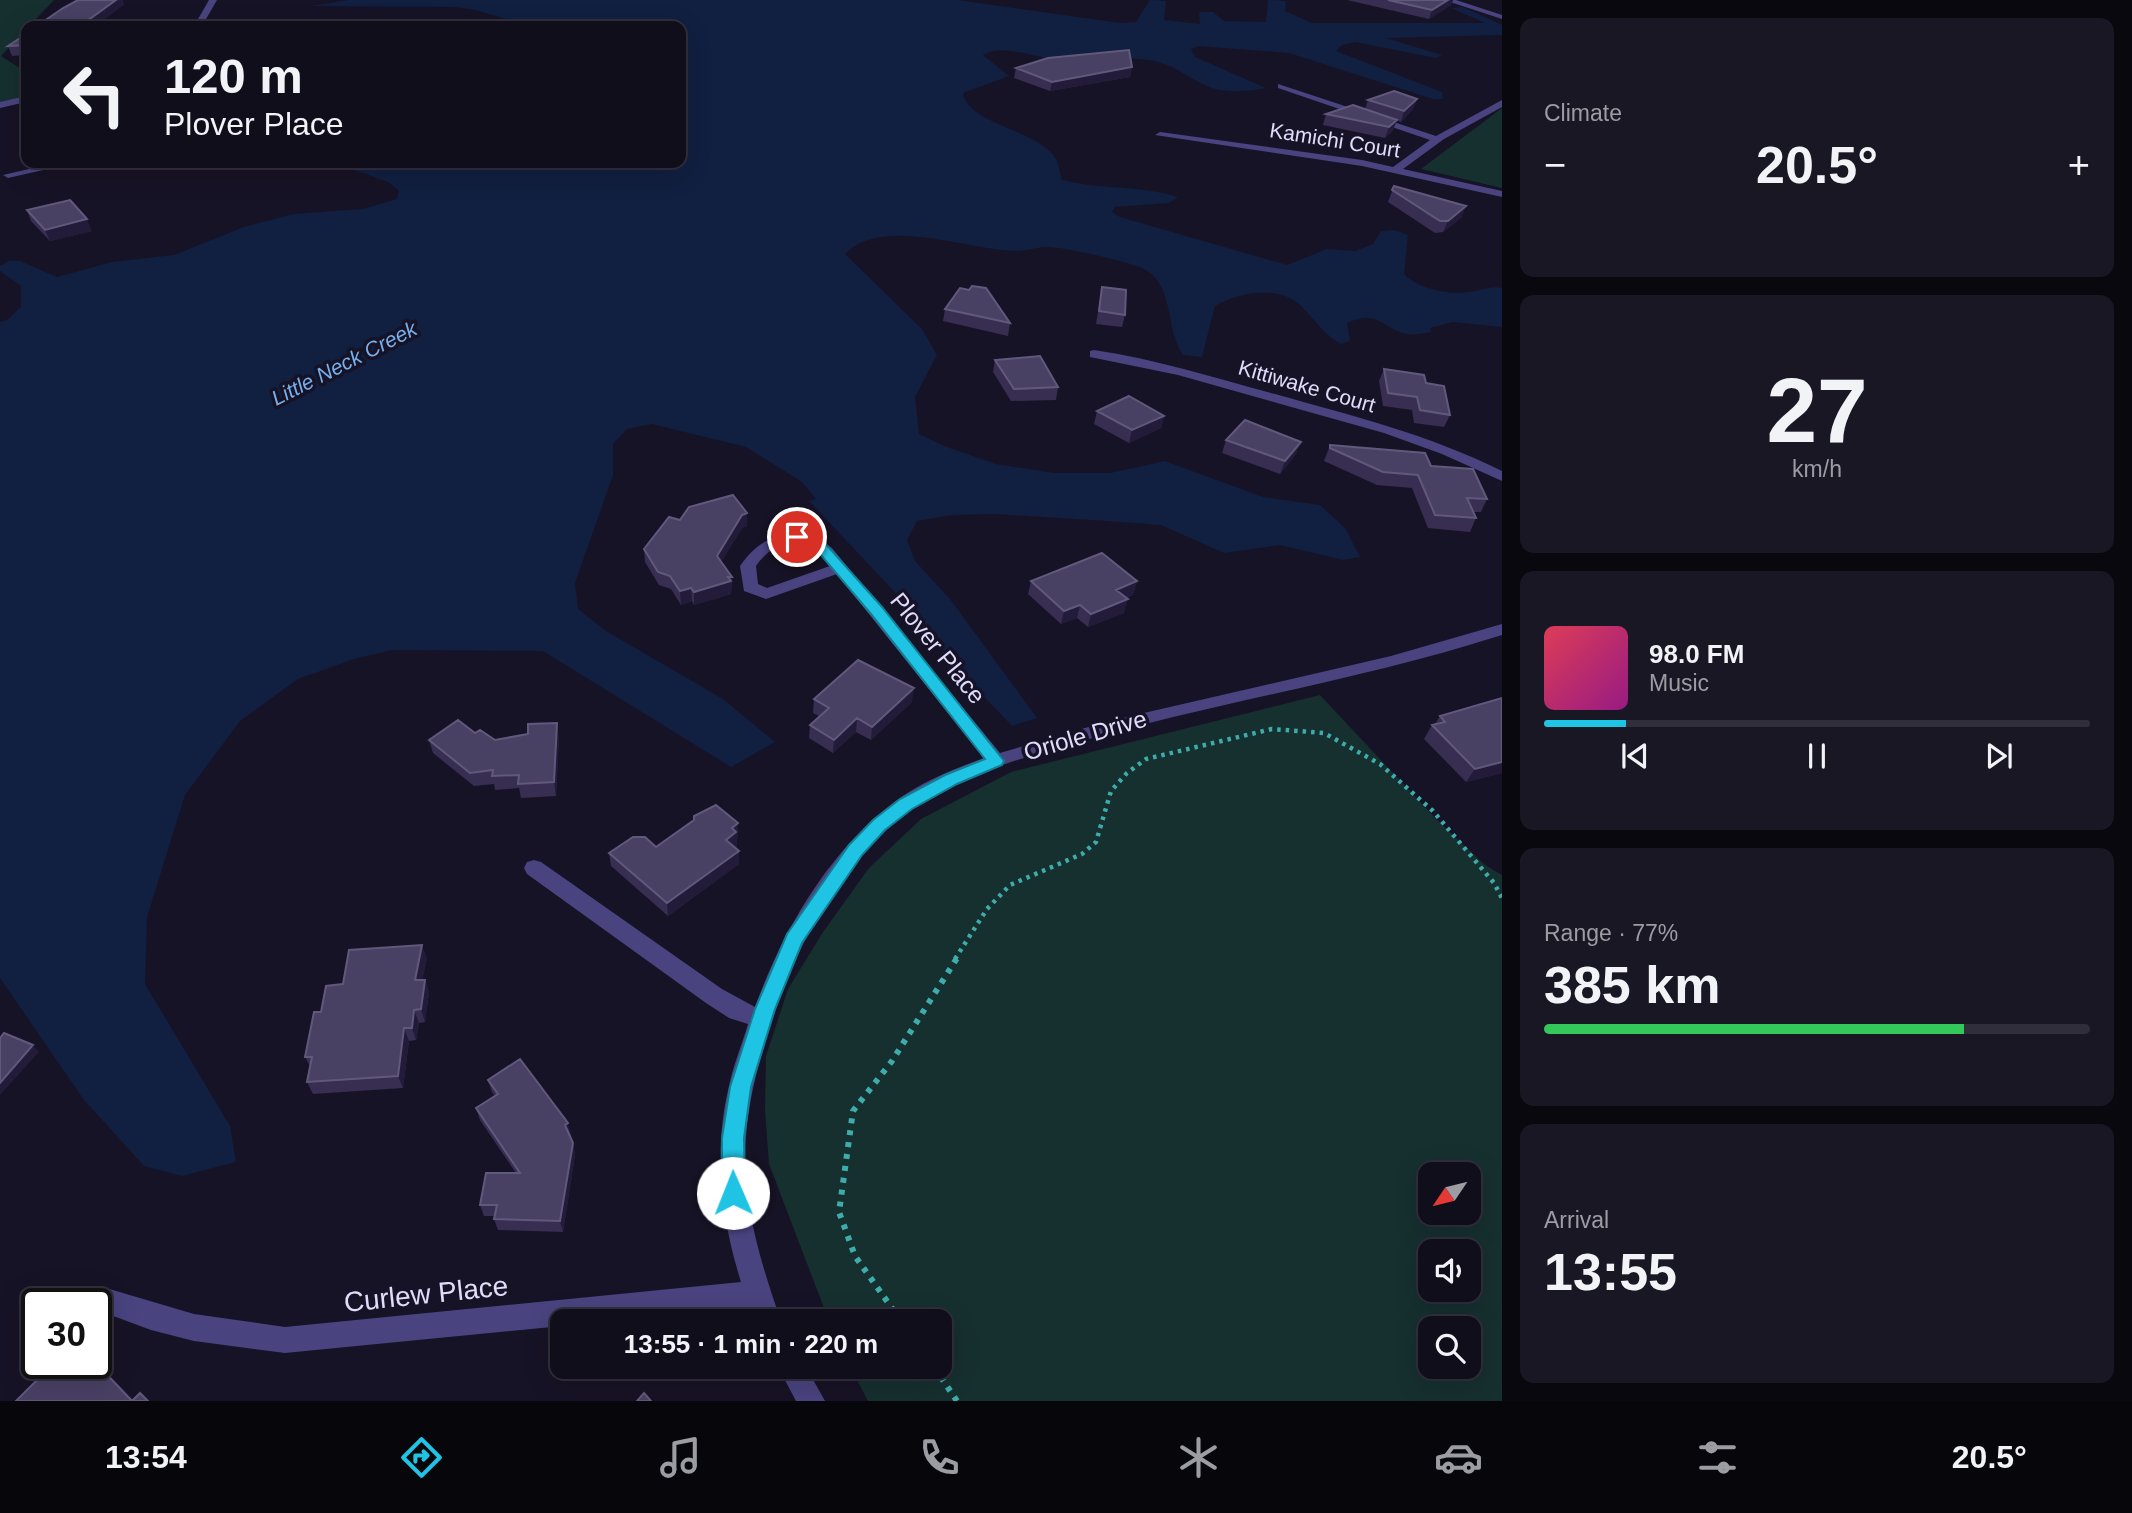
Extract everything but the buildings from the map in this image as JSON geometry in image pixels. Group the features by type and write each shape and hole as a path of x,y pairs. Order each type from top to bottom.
{"street":[{"path":"201,21 213,0"},
{"path":"1448,0 1502,17"},
{"path":"1281,86 1438,140"},
{"path":"0,105 21,100"},
{"path":"1397,169 1438,140 1502,103"},
{"name":"Kamichi Court","path":"1160,135 1290,151 1397,169 1502,194"},
{"path":"8,175 44,168"},
{"name":"Kittiwake Court","path":"1094,354 1140,361 1386,429 1425,442 1502,477"},
{"path":"1486,468 1502,471"},
{"name":"Plover Place","path":"839,568 766,594 750,587 748,565 775,540 797,537 820,545 839,568 996,761"},
{"name":"Oriole Drive","path":"763,1309 743,1252 733,1193 733,1138 740,1087 762,1019 794,939 856,850 879,825 906,804 951,779 996,761 1101,728 1315,680 1460,643 1502,629"},
{"path":"534,869 714,996 737,1010 762,1019"},
{"name":"Curlew Place","path":"112,1303 156,1320 225,1336 285,1340 756,1293"},
{"path":"798,1379 811,1401"}],"path":[{"path":"893,1309 855,1256 839,1212 853,1111 892,1061 987,909 1010,885 1082,854 1096,842 1111,791 1127,773 1146,759 1272,729 1324,733 1380,764 1433,811 1502,898"},
{"path":"942,1379 957,1401"}],"green space":[{"path":"0,0 54,0 34,21 21,21 21,35 1,56 21,69 21,103 0,107"},
{"path":"1502,108 1502,188 1421,169"},
{"path":"1320,695 1437,820 1485,865 1502,875 1502,1401 868,1401 856,1379 952,1379 952,1309 824,1309 769,1164 765,1110 766,1056 788,989 823,932 869,868 921,819 1011,772"}],"water":[{"name":"Little Neck Creek","path":"348,0 957,0 1120,23 1136,22 1150,0 1166,1 1164,20 1200,24 1199,12 1213,12 1224,21 1266,22 1268,0 1286,1 1285,11 1312,23 1485,23 1451,8 1463,7 1502,25 1502,35 1386,38 1442,55 1436,58 1355,42 1342,45 1336,51 1442,92 1443,99 1433,99 1289,53 1199,46 1191,49 1195,57 1266,88 1236,91 1214,89 1168,65 1141,59 1064,60 998,51 983,55 1009,76 963,93 968,104 977,113 1048,149 1056,159 1062,180 1178,197 1169,203 1115,207 1112,212 1120,217 1287,265 1327,249 1355,251 1373,244 1381,231 1394,230 1408,235 1404,274 1418,284 1452,293 1502,288 1502,327 1453,322 1430,328 1431,332 1410,335 1366,318 1347,323 1350,341 1341,344 1293,300 1271,293 1247,294 1215,306 1202,357 1183,355 1177,345 1161,287 1146,270 1127,263 1056,248 997,250 903,236 881,237 861,243 845,254 922,329 937,355 915,397 919,434 944,446 996,464 1054,473 1110,473 1165,461 1263,497 1320,505 1345,528 1360,557 1343,560 1280,545 1224,553 1161,525 995,514 952,515 917,521 907,540 915,561 950,599 1037,718 1012,726 970,682 891,588 809,501 816,499 802,482 746,447 652,424 627,429 613,444 613,475 575,583 578,609 606,631 723,699 775,742 731,767 543,651 392,650 354,659 298,679 240,721 185,795 147,917 145,984 230,1126 236,1162 182,1176 144,1166 84,1100 0,978 0,322 7,320 21,307 21,286 0,271 0,266 9,261 20,261 57,277 112,262 174,255 244,227 293,214 363,209 397,199 399,191 388,182 349,168 686,168 686,21 514,21 455,7 311,6"}],"route":[{"path":"733,1193 733,1138 740,1087 765,1009 794,939 856,850 879,825 906,804 951,779 996,761 877,610 820,545 797,537"}]}
